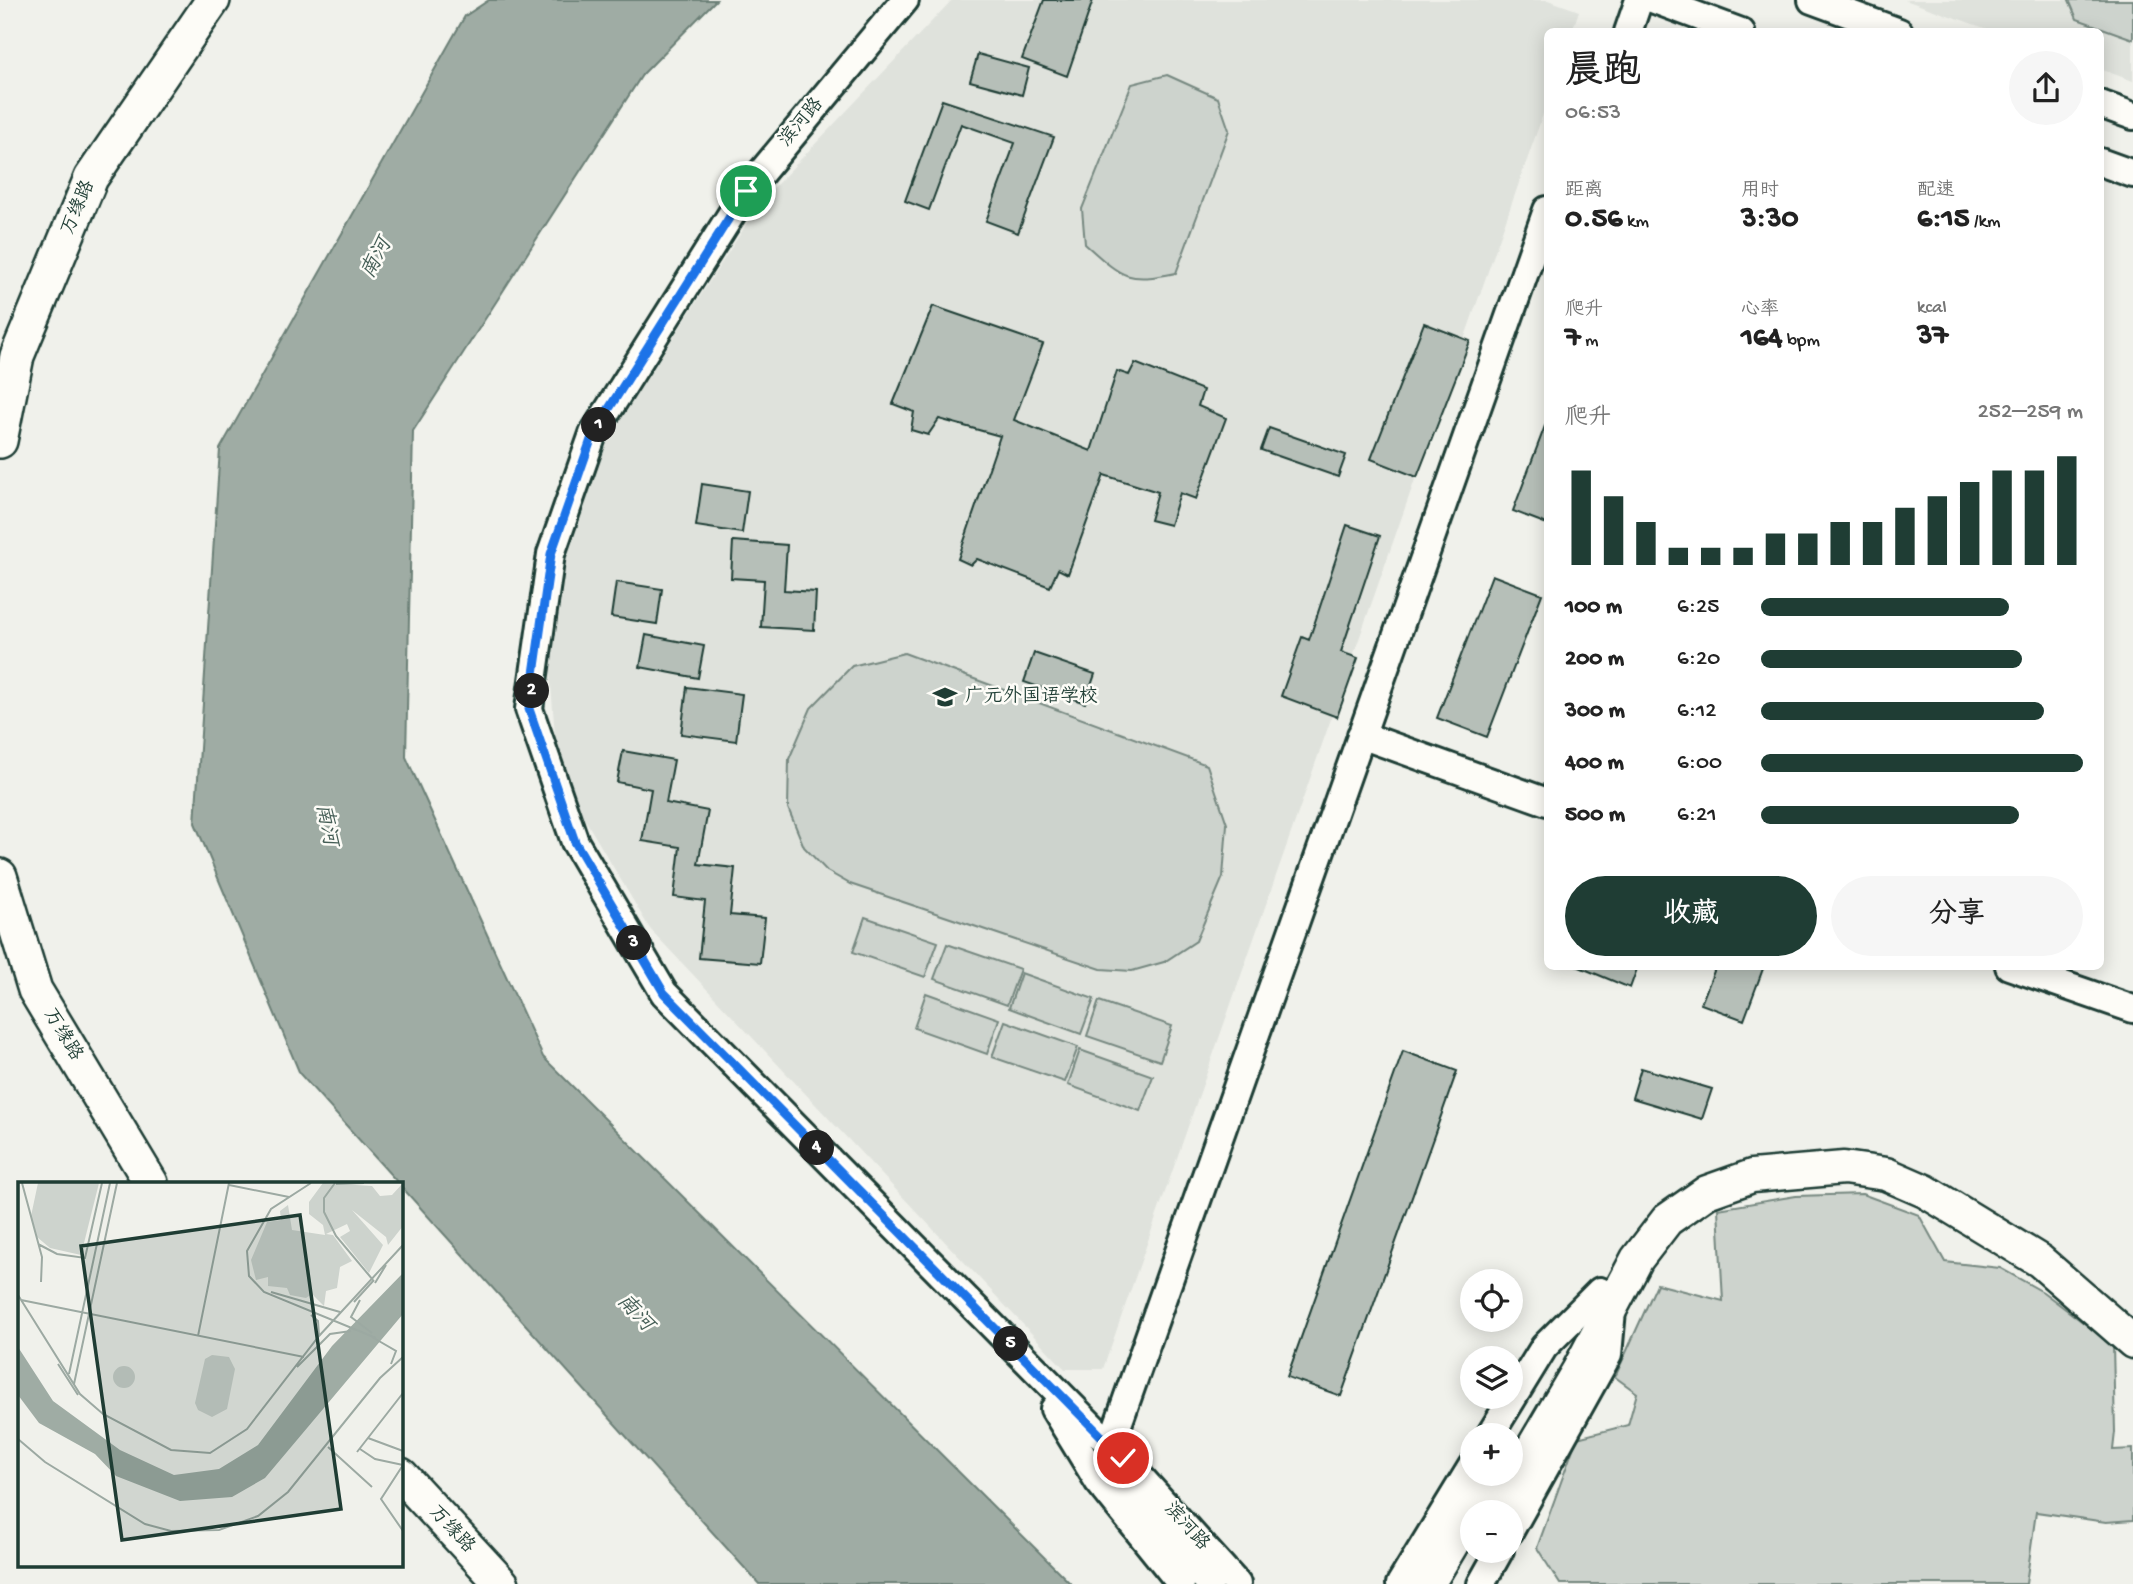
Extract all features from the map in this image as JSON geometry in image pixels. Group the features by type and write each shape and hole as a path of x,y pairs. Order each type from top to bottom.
{"highway":[{"name":"万缘路","path":"0,349 76,178 188,0"},
{"name":"万缘路","path":"0,441 17,356 91,178 213,0"},
{"name":"万缘路","path":"0,876 34,990 150,1182"},
{"name":"万缘路","path":"0,928 21,997 132,1182"},
{"name":"万缘路","path":"402,1476 502,1584"},
{"name":"万缘路","path":"402,1499 482,1584"}],"main road":[{"path":"1501,1500 1606,1296 1624,1251 1656,1209 1700,1178 1749,1160 1844,1152 1890,1159 1932,1178 2048,1248 2133,1322"},
{"path":"1606,1296 1667,1220 1707,1192 1752,1176 1844,1168 1886,1174 1925,1191 2039,1261 2133,1342"},
{"path":"1523,1429 1571,1364"},
{"path":"1428,1584 1487,1486"},
{"path":"1453,1584 1465,1563"}],"street":[{"name":"滨河路","path":"882,0 732,181 577,427 534,549 511,711 559,850 650,1004 1054,1409 1237,1584"},
{"name":"滨河路","path":"905,0 746,191 593,434 551,554 529,709 575,842 664,993 1111,1465 1210,1584"},
{"path":"1612,28 1622,0"},
{"path":"1629,28 1639,0"},
{"path":"1654,0 1730,28"},
{"path":"1812,0 1888,28"},
{"path":"2104,105 2133,116"},
{"path":"2104,163 2133,174"},
{"path":"1181,1584 1137,1532 1111,1465 1367,738 1544,219"},
{"path":"1367,738 1544,264"},
{"path":"1367,738 1544,801"},
{"path":"2021,970 2133,1009"},
{"path":"1497,1423 1544,1347 1606,1296"},
{"path":"1523,1508 1608,1355 1606,1296"},
{"path":"1400,1584 1460,1486"},
{"path":"1481,1584 1493,1563"}],"shaded area":[{"name":"广元外国语学校","path":"952,0 1548,0 1579,11 1573,28 1544,28 1544,112 1103,1369 1065,1369 650,929 558,774 546,620 592,464 762,200"},
{"path":"1905,0 2133,0 2133,81 2104,70 2104,28 1984,28"},
{"path":"2069,0 2133,0 2133,39 2104,28 2077,19"},
{"path":"1167,75 1218,98 1229,130 1176,273 1135,277 1117,271 1085,244 1082,209 1132,84"},
{"path":"904,653 1207,765 1227,824 1223,877 1196,941 1164,962 1132,971 1101,969 850,884 827,871 804,847 788,808 789,759 811,708 852,666"},
{"path":"865,917 938,942 925,977 853,952"},
{"path":"947,944 1020,969 1007,1005 934,979"},
{"path":"1021,973 1094,999 1081,1034 1009,1008"},
{"path":"926,993 999,1019 987,1054 914,1028"},
{"path":"1099,1001 1172,1026 1160,1061 1087,1036"},
{"path":"1005,1021 1078,1047 1065,1082 992,1057"},
{"path":"1080,1050 1153,1076 1140,1111 1068,1085"},
{"path":"1862,1194 1919,1215 1945,1262 2000,1268 2043,1292 2113,1345 2113,1450 2133,1449 2133,1520 2106,1522 2036,1512 2026,1584 1560,1584 1537,1548 1577,1438 1628,1425 1637,1393 1615,1377 1657,1284 1723,1301 1718,1209 1796,1196"}],"water":[{"name":"南河","path":"489,0 716,0 642,75 413,431 406,757 543,1057 1071,1584 759,1584 402,1187 402,1182 397,1182 300,1074 195,823 220,449 465,16"}],"building":[{"path":"1044,0 1093,0 1067,76 1022,59"},
{"path":"978,54 1029,68 1022,95 970,81"},
{"path":"942,100 1054,137 1018,233 986,221 1015,143 961,124 929,210 905,201"},
{"path":"933,306 1043,344 1014,420 1091,451 1117,371 1129,375 1135,363 1203,390 1198,406 1226,418 1196,499 1180,493 1170,525 1150,520 1158,492 1104,475 1068,574 1058,569 1050,587 977,559 971,565 958,559 1000,436 939,419 928,435 911,430 914,412 893,404"},
{"path":"1424,323 1470,341 1417,477 1371,459"},
{"path":"1269,428 1346,455 1338,477 1261,450"},
{"path":"1544,429 1544,523 1513,511"},
{"path":"702,484 748,491 742,533 696,526"},
{"path":"1347,525 1380,536 1341,652 1358,658 1337,717 1281,696 1302,637 1309,640"},
{"path":"733,541 787,545 784,590 816,592 814,630 761,627 764,580 731,578"},
{"path":"1492,575 1542,594 1487,737 1437,718"},
{"path":"616,582 662,589 657,624 611,617"},
{"path":"646,635 704,646 698,678 640,667"},
{"path":"1034,653 1095,674 1085,703 1024,682"},
{"path":"687,687 742,694 736,741 681,734"},
{"path":"623,751 674,760 666,803 708,811 698,864 735,868 730,915 765,918 760,963 699,958 705,901 674,897 680,847 642,841 651,789 617,782"},
{"path":"1587,970 1637,970 1630,988"},
{"path":"1714,970 1763,970 1744,1020 1701,1004"},
{"path":"1403,1051 1457,1071 1341,1396 1287,1377"},
{"path":"1641,1068 1712,1089 1702,1119 1632,1098"}],"place":[{"name":"广元外国语学校","path":"945,697"}],"route":[{"path":"746,191 593,434 551,554 529,709 575,842 664,993 1123,1458"}]}
